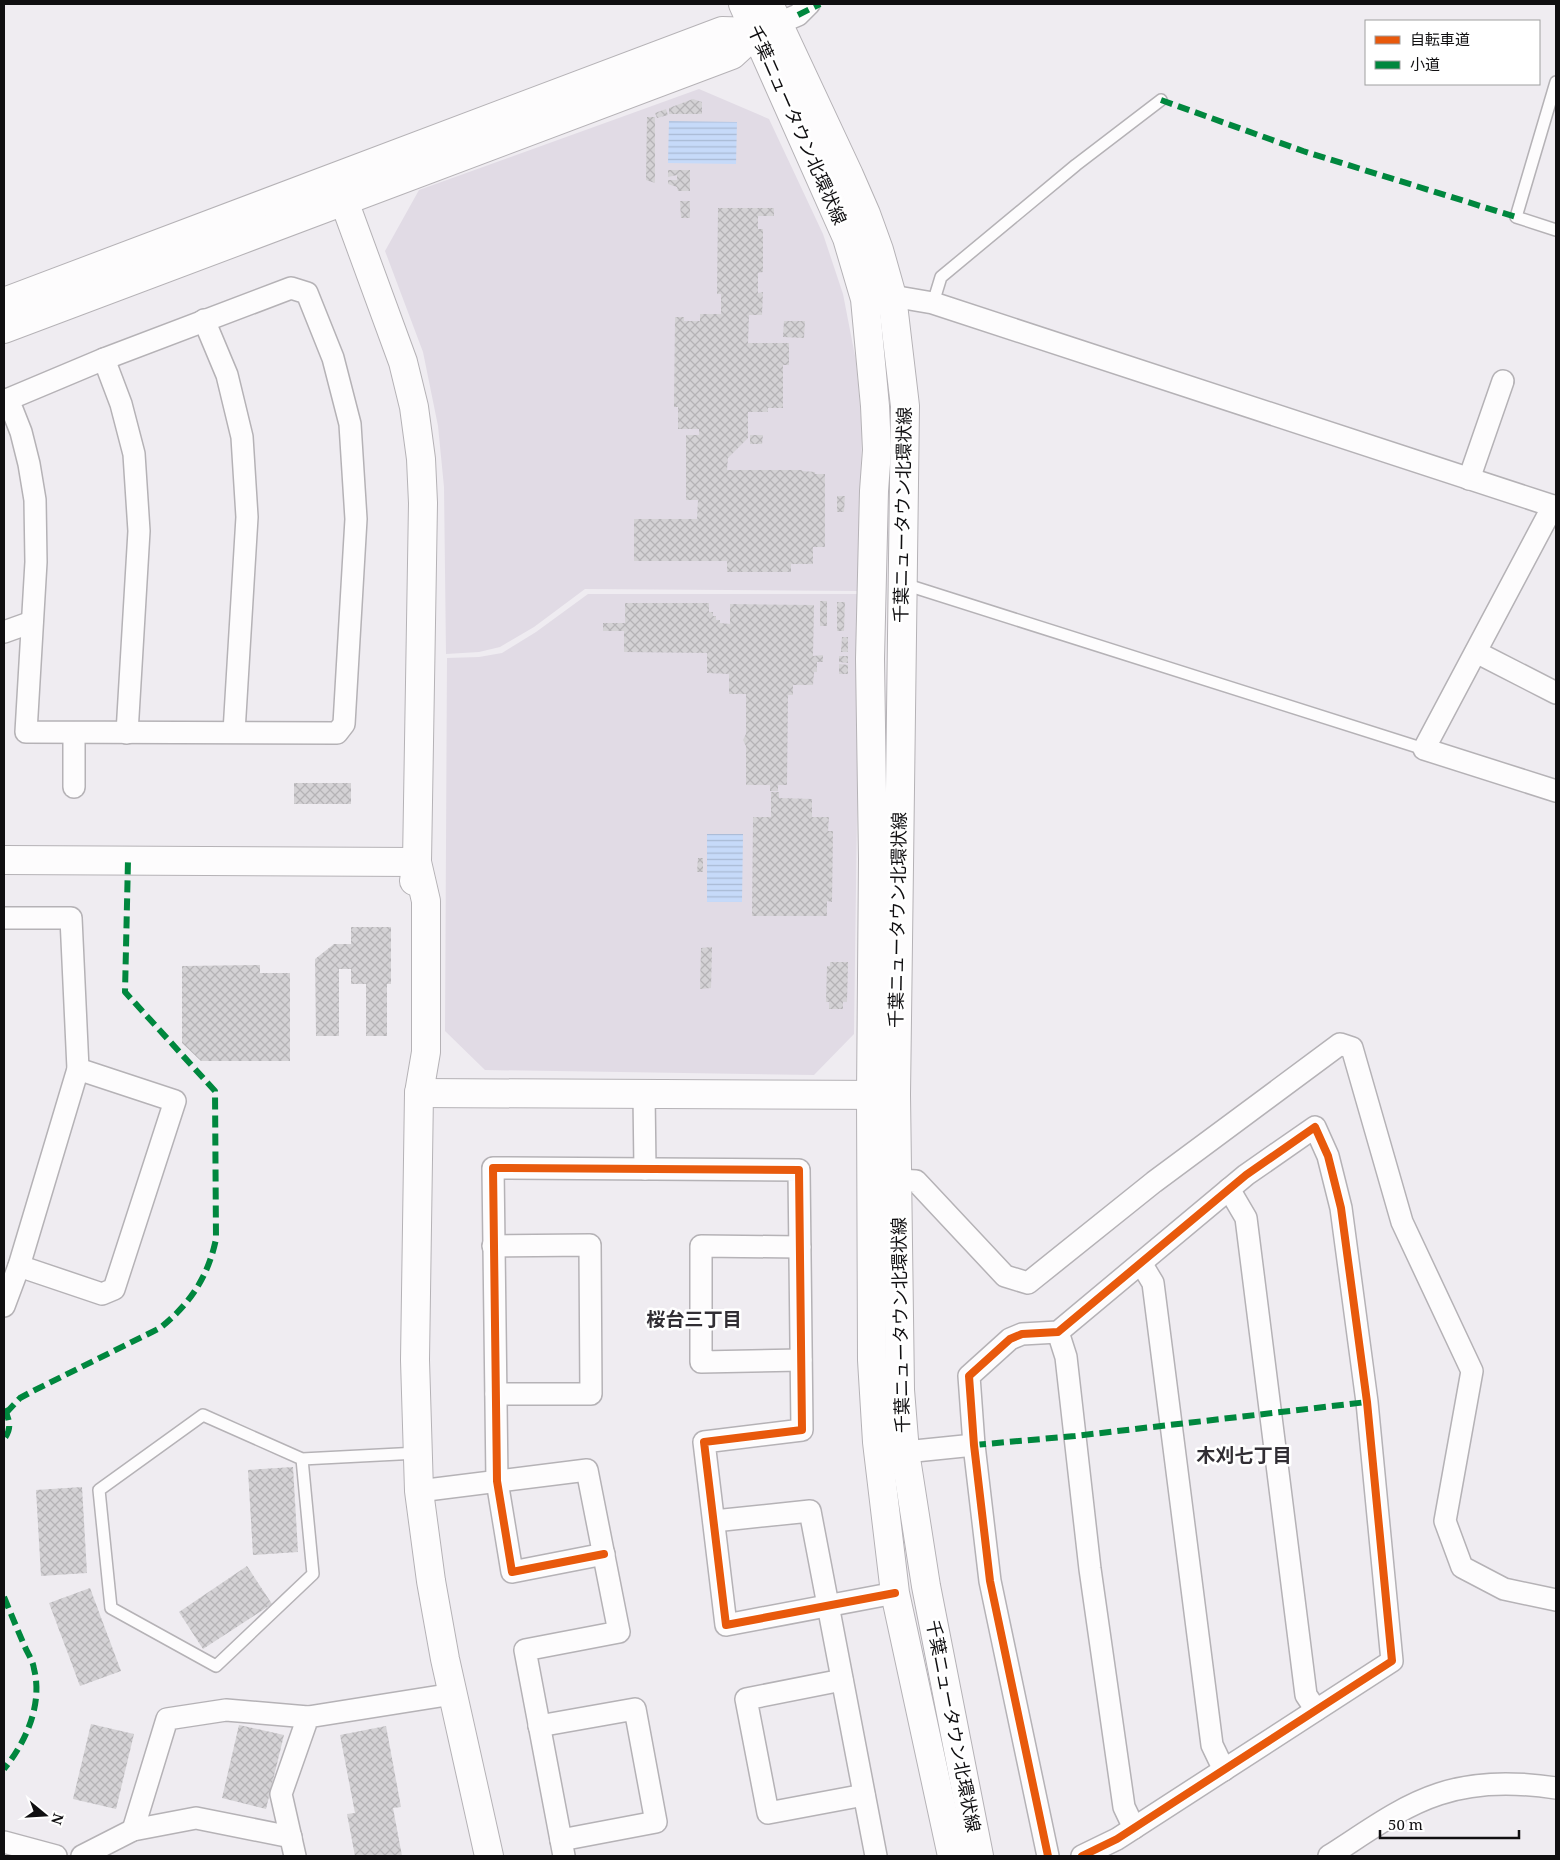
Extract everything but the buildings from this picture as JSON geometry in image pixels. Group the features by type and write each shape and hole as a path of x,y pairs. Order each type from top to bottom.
{"street":[{"name":"千葉ニュータウン北環状線","path":"743,4 767,20 866,214 879,250 892,296 906,406 906,488 872,1360 877,1442 895,1593 952,1856"},
{"path":"4,302 722,31 798,15 810,4"},
{"name":"千葉ニュータウン北環状線","path":"767,20 847,238 864,299 875,406 877,450 874,491 870,660 873,858 883,1095 898,1180 900,1390 905,1452 938,1652 979,1856"},
{"path":"4,329 732,54 767,20"},
{"path":"344,201 403,362 414,407 420,459 423,503 417,862 426,901 426,1052 419,1093 416,1360 419,1491 431,1581 452,1694 489,1856"},
{"path":"291,288 307,293 333,358 350,424 356,519 344,724 337,733 26,732 36,562 35,500 21,432 6,400 104,359 291,288"},
{"path":"864,299 892,296 933,303 1555,506 1424,749 1556,791"},
{"path":"204,320 227,376 242,437 247,517 234,732"},
{"path":"104,359 122,404 134,454 139,531 127,732"},
{"path":"1468,479 1503,381"},
{"path":"4,632 32,622"},
{"path":"1476,652 1556,693"},
{"path":"74,733 74,787"},
{"path":"4,860 417,862"},
{"path":"4,918 71,918 78,1069 19,1266 4,1306"},
{"path":"898,1180 916,1181 1004,1276 1028,1283 1154,1182 1340,1044 1352,1048 1402,1222 1472,1371 1446,1521 1462,1567 1504,1589 1556,1600"},
{"path":"19,1266 102,1294 114,1289 175,1101 78,1069"},
{"path":"419,1093 883,1095"},
{"path":"644,1094 645,1169"},
{"path":"1048,1856 990,1581 974,1445 969,1376 1010,1339 1022,1334 1058,1332 1246,1175 1315,1127 1328,1156 1341,1208 1367,1402 1392,1661 1117,1839 1082,1856"},
{"path":"604,1554 512,1572 497,1481 493,1168 800,1170 802,1430 704,1442 726,1625 895,1593"},
{"path":"1229,1189 1246,1218 1306,1695 1316,1710"},
{"path":"493,1246 590,1245 592,1394 496,1394"},
{"path":"800,1247 701,1246 701,1362 802,1360"},
{"path":"1141,1263 1153,1283 1212,1744 1224,1770"},
{"path":"1058,1332 1066,1357 1090,1569 1124,1807 1134,1828"},
{"path":"905,1452 974,1445"},
{"path":"419,1491 587,1470 619,1632 525,1650 539,1726 562,1848 656,1822 634,1709 539,1726"},
{"path":"714,1521 810,1511 876,1856"},
{"path":"842,1680 746,1699 760,1774 768,1813 864,1795"},
{"path":"133,1830 167,1719 226,1710 308,1717 452,1694"},
{"path":"293,1847 280,1794 308,1717"},
{"path":"1329,1856 1396,1813 1438,1794 1479,1785 1528,1784 1556,1788"},
{"path":"82,1856 133,1830 196,1818 293,1847"},
{"path":"4,1842 56,1856"}],"lane":[{"path":"1556,82 1516,217 1556,230"},
{"path":"933,303 941,277 1076,165 1161,100"},
{"path":"902,584 1424,749"},
{"path":"302,1459 313,1574 216,1666 111,1608 99,1490 203,1415 302,1459 418,1453"}],"shaded area":[{"path":"699,89 769,119 823,234 843,294 856,361 862,429 859,591 585,589 534,627 500,647 479,652 446,654 444,487 438,426 423,352 385,251 419,190"},
{"path":"588,594 860,594 854,1034 814,1075 485,1070 445,1031 447,658 479,657 502,653 536,632"}],"water":[{"path":"669,121 737,122 736,164 668,163"},
{"path":"707,834 743,834 742,902 707,902"}],"marked path":[{"path":"798,15 820,4"},
{"path":"1161,100 1303,151 1516,217"},
{"path":"6,1413 20,1398 160,1328 189,1299 203,1278 213,1253 216,1239 215,1091 125,992 128,860"},
{"path":"974,1445 1075,1436 1367,1402"},
{"path":"4,1409 9,1424 8,1432 4,1439"},
{"path":"4,1597 33,1663 36,1682 36,1696 31,1722 26,1735 4,1769"}],"cycle path":[{"path":"1048,1856 990,1581 974,1445 969,1376 1010,1339 1022,1334 1058,1332 1246,1175 1315,1127 1328,1156 1341,1208 1367,1402 1392,1661 1117,1839 1082,1856"},
{"path":"604,1554 512,1572 497,1481 493,1168 799,1170 802,1430 704,1442 726,1625 895,1593"}],"district":[{"name":"桜台三丁目","path":"694,1319"},
{"name":"木刈七丁目","path":"1244,1455"}]}
